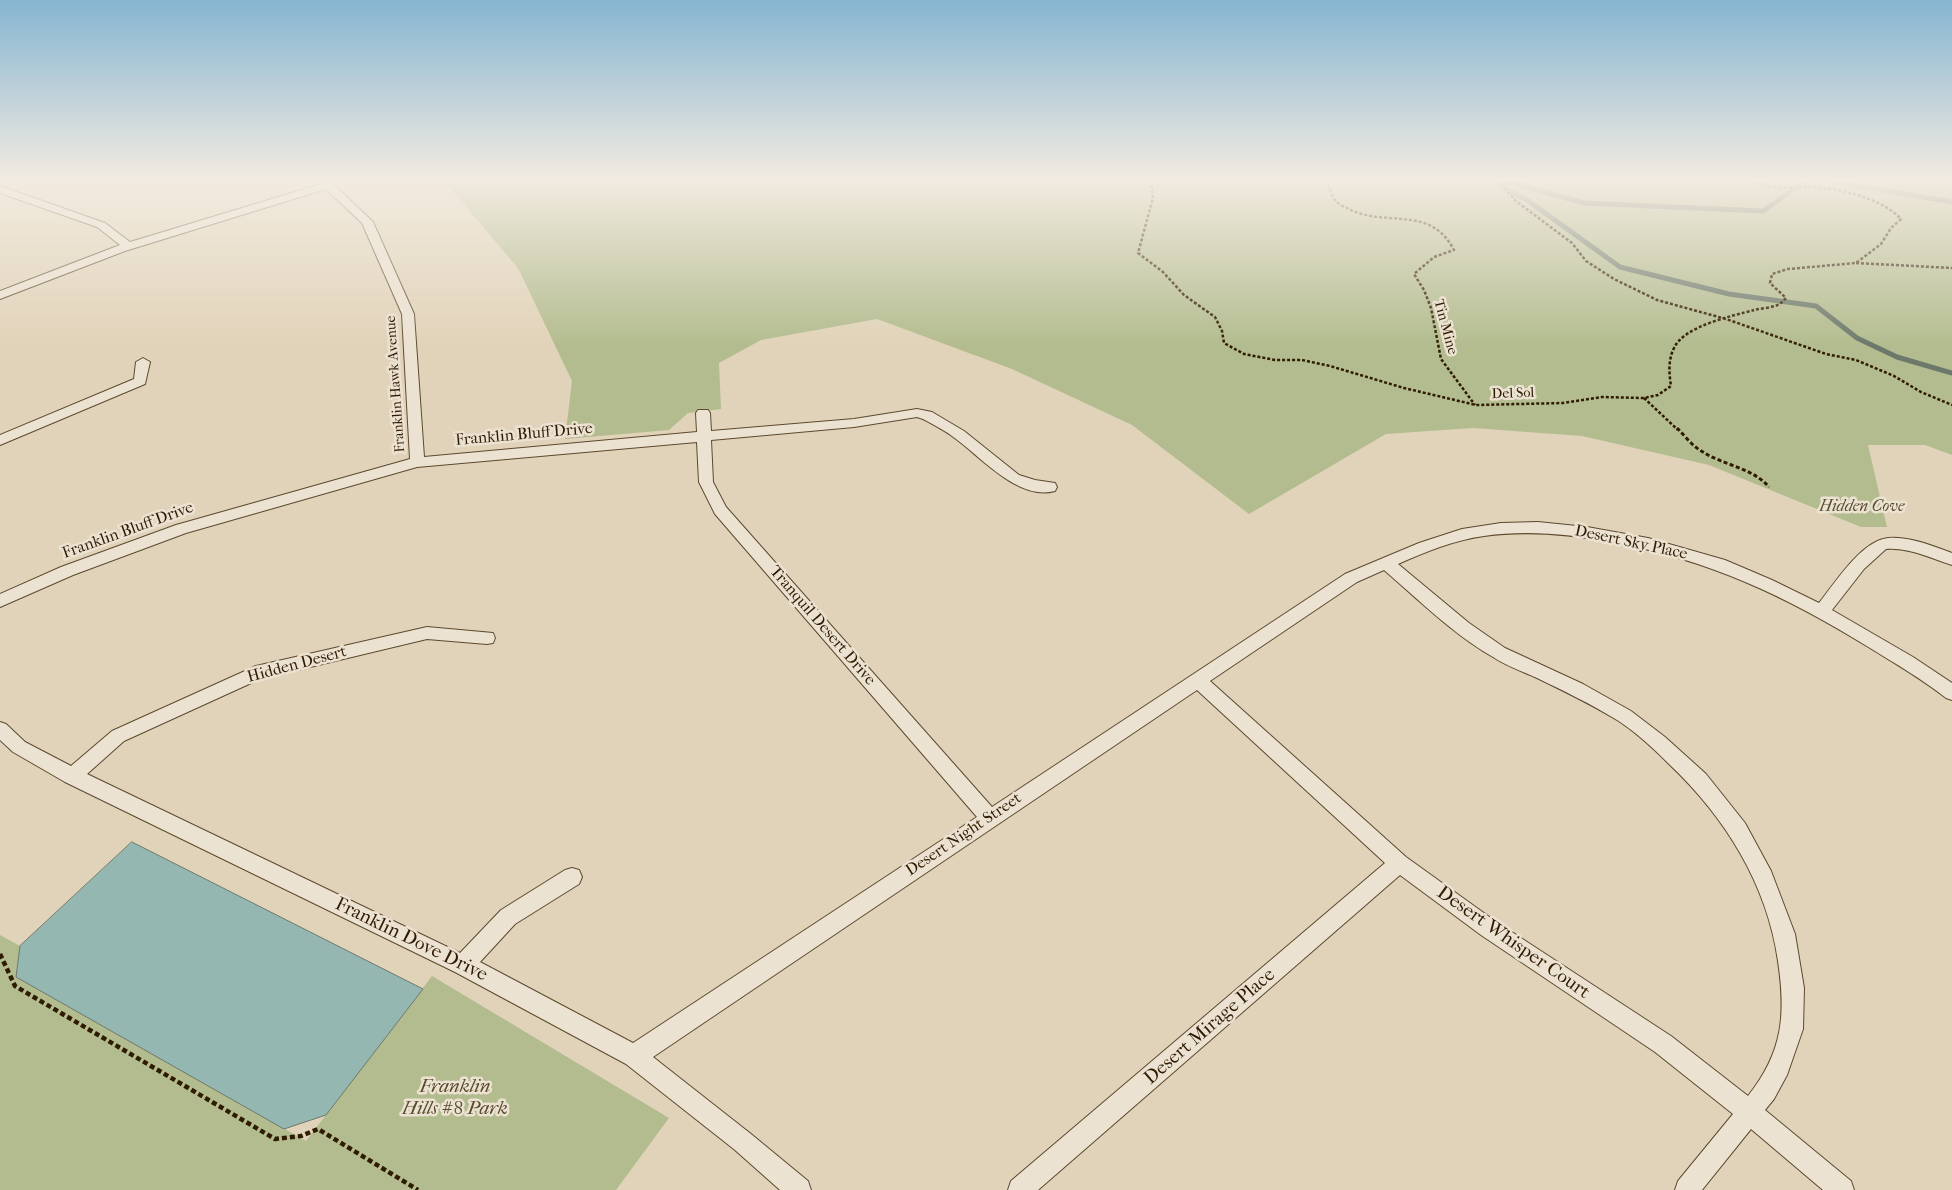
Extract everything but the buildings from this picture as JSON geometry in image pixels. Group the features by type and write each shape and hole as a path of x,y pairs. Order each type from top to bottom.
{"street":[{"path":"114,236 129,247"},
{"path":"0,295 29,282 164,236"},
{"name":"Franklin Hawk Avenue","path":"373,236 408,314 417,462"},
{"path":"0,440 140,381 143,362"},
{"name":"Tranquil Desert Drive","path":"703,413 706,482 720,510 990,818"},
{"name":"Franklin Bluff Drive","path":"0,601 68,571 181,529 417,462 863,422 917,413 940,422 959,434 1014,478 1034,485 1050,487"},
{"name":"Desert Sky Place","path":"1295,614 1351,578 1413,550 1456,536 1501,528 1561,528 1622,538 1695,556 1763,583 1822,611 1910,663 1952,693"},
{"path":"1822,611 1869,555 1882,545 1899,544 1952,559"},
{"path":"1386,563 1463,628 1500,653 1577,689 1625,716 1659,742 1699,780 1738,829 1764,878 1785,934 1793,988 1792,1030 1779,1067 1766,1091 1687,1190"},
{"name":"Desert Night Street","path":"634,1056 1295,614"},
{"name":"Hidden Desert","path":"72,776 118,736 256,673 427,634 488,638"},
{"name":"Desert Whisper Court","path":"1197,680 1400,863 1488,928 1663,1044 1750,1112 1842,1190"},
{"name":"Franklin Dove Drive","path":"0,730 19,747 72,776 463,965 634,1056 743,1142 799,1190"},
{"name":"Desert Mirage Place","path":"1020,1190 1400,863"},
{"path":"463,965 508,917 572,877"}],"path":[{"name":"Del Sol","path":"1142,236 1138,253 1160,269 1184,295 1210,310 1221,327 1224,343 1244,354 1275,360 1302,360 1330,366 1404,388 1476,406 1563,403 1602,397 1644,398 1658,394 1671,386 1668,366 1675,346 1682,336 1726,319"},
{"name":"Tin Mine","path":"1446,236 1450,238 1454,250 1434,257 1414,274 1424,290 1431,308 1441,360 1476,406"},
{"path":"1561,236 1572,244 1586,261 1614,279 1657,300 1726,319 1826,354 1856,360 1894,376 1921,392 1952,405"},
{"path":"1856,263 1881,244 1886,236"},
{"path":"1726,319 1763,308 1780,306 1786,298 1770,283 1772,274 1788,269 1856,263 1952,268"},
{"path":"1644,398 1702,452 1745,471 1764,481 1769,487"},
{"path":"0,954 15,986 275,1139 301,1136 318,1128 418,1190"}],"green space":[{"name":"Hidden Cove","path":"490,236 1952,236 1952,455 1925,445 1868,445 1887,527 1861,527 1709,465 1582,436 1473,428 1386,434 1249,514 1132,425 1012,369 877,319 761,340 719,363 721,409 688,413 669,430 565,439 572,381 518,268"},
{"name":"Franklin Hills #8 Park","path":"0,935 20,946 16,977 306,1141 432,976 669,1118 616,1190 0,1190"}],"water":[{"path":"132,842 423,989 326,1115 284,1129 16,977 20,946"}],"waterway":[{"path":"1576,236 1620,267 1729,294 1816,306 1857,338 1897,357 1952,373"}]}
